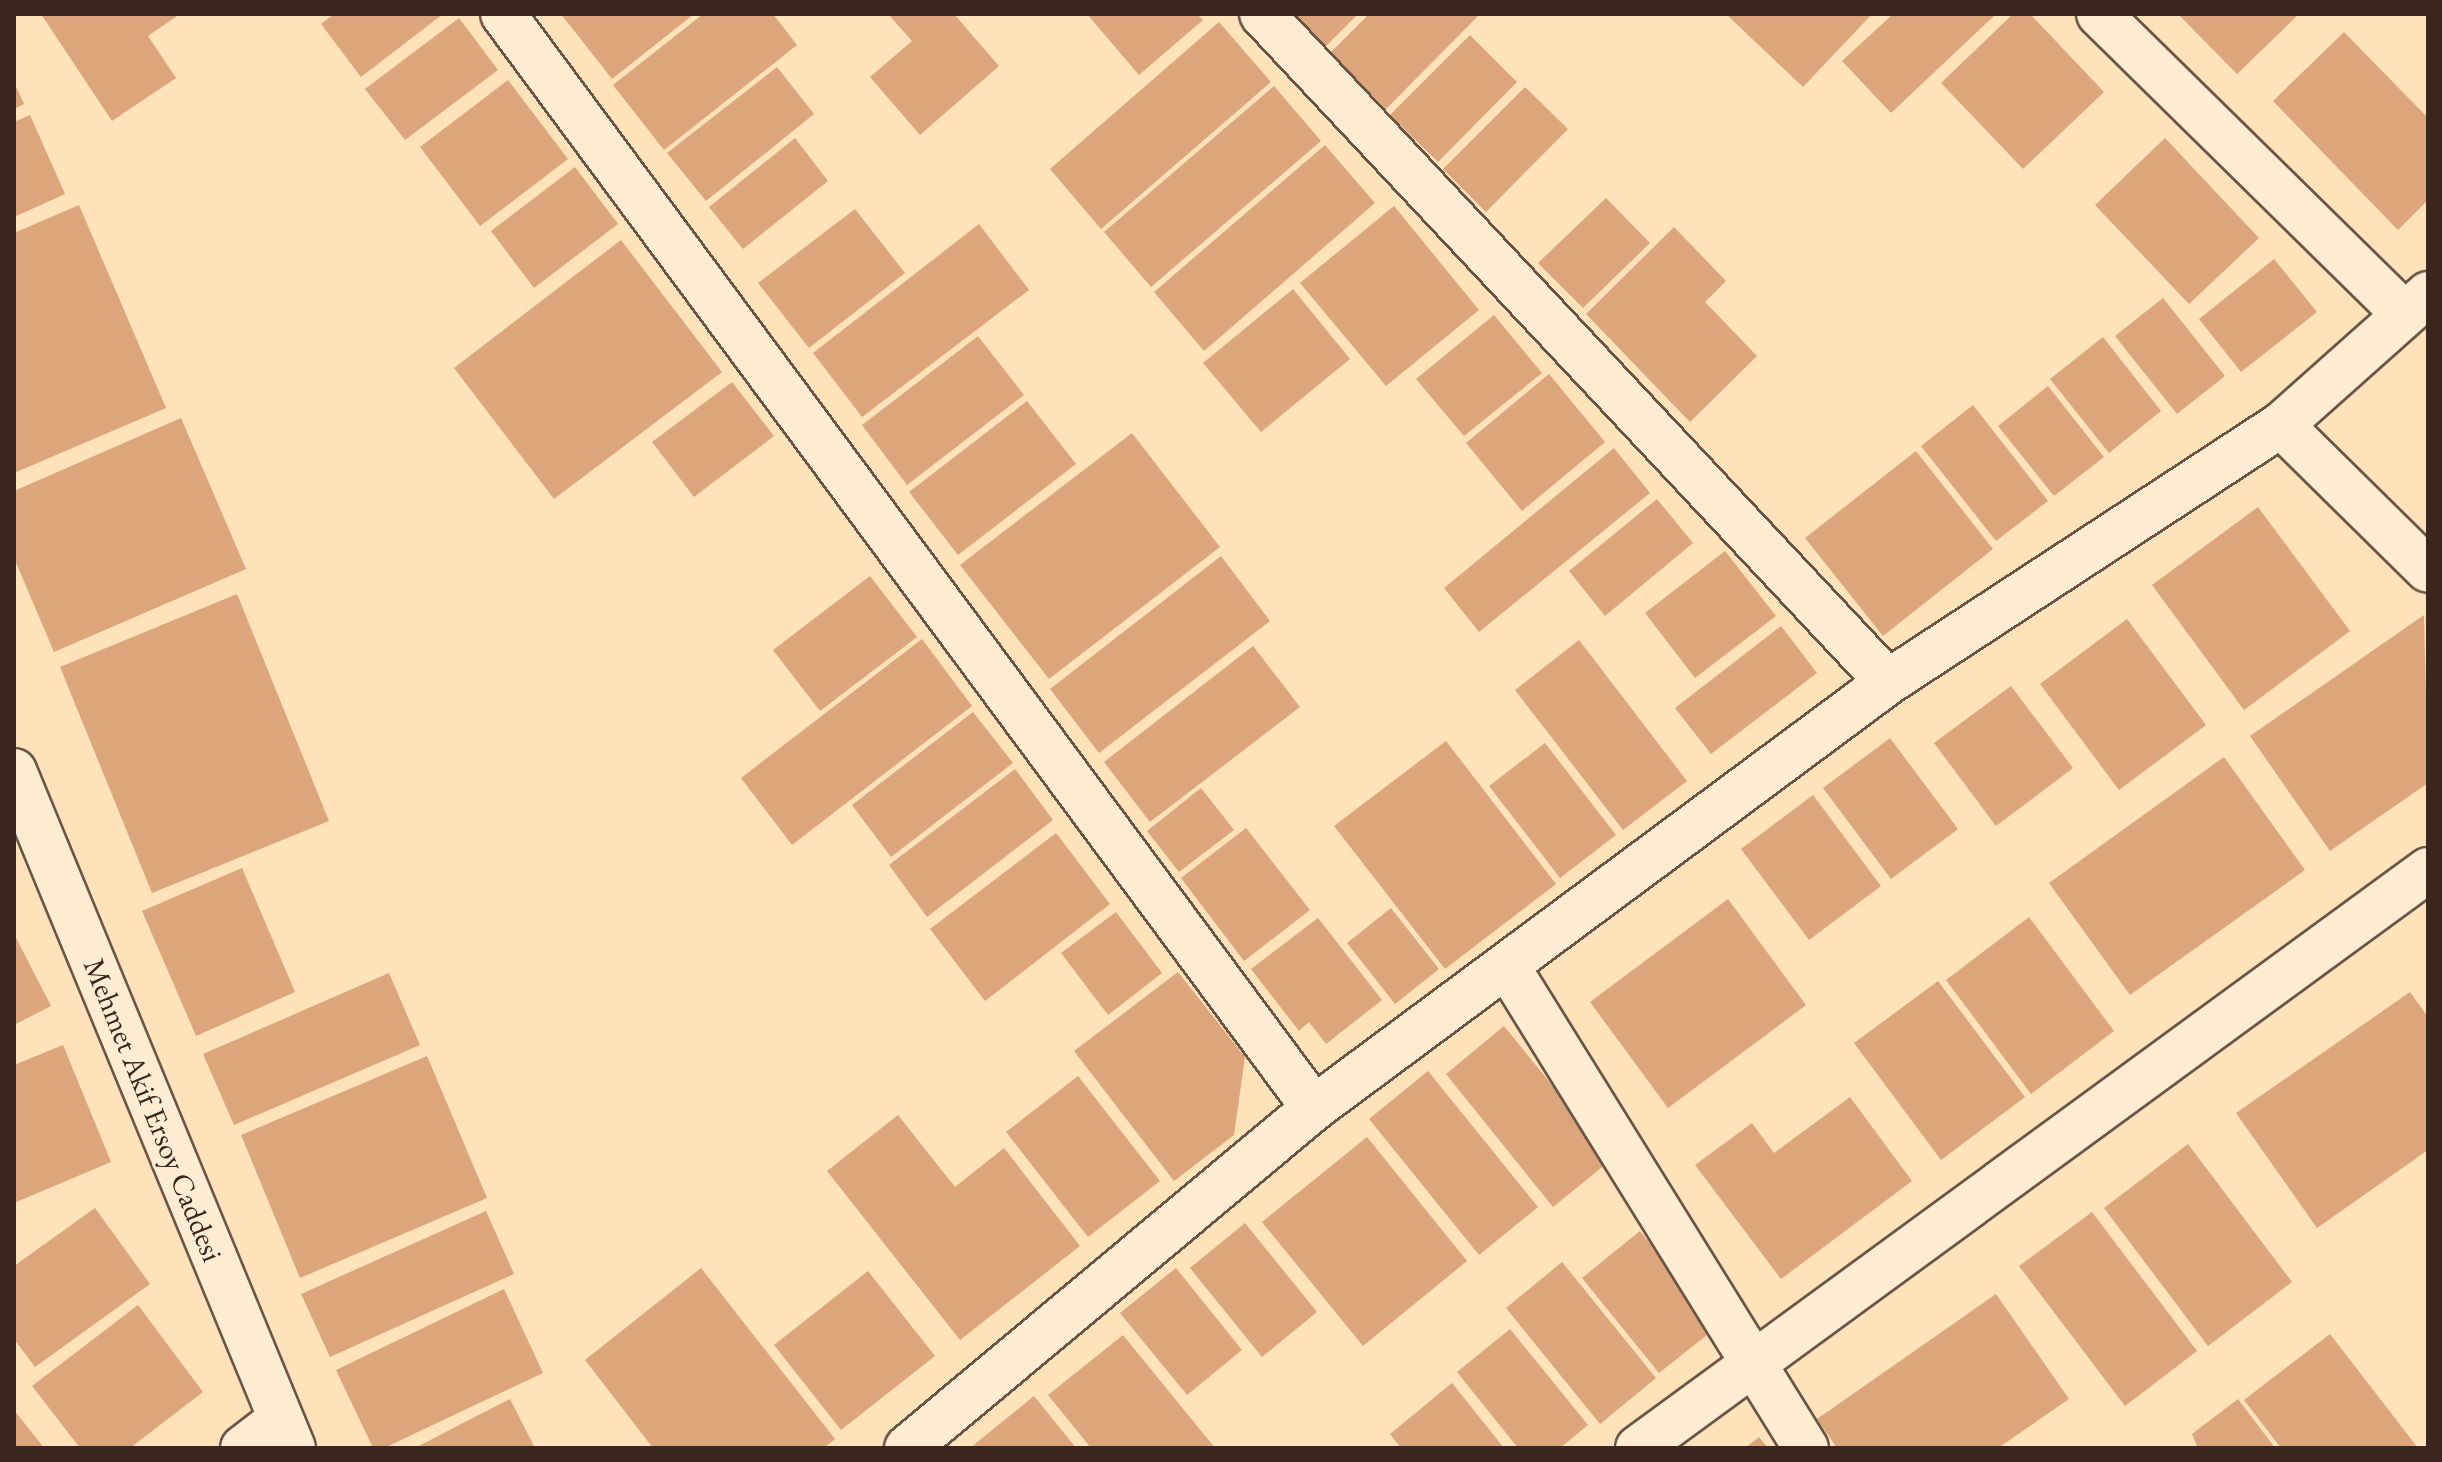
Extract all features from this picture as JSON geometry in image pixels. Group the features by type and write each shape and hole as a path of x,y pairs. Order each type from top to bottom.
{"street":[{"path":"503,14 1314,1108"},
{"path":"1262,14 1888,682"},
{"path":"907,1448 1314,1108 1888,682 2281,425 2416,304 2099,14"},
{"path":"2281,425 2428,570"},
{"name":"Mehmet Akif Ersoy Caddesi","path":"14,771 285,1435"},
{"path":"1638,1448 2428,870"},
{"path":"1507,966 1806,1448"},
{"path":"243,1448 285,1435"}],"building":[{"path":"41,14 180,14 148,36 176,78 112,121"},
{"path":"334,14 443,14 361,77 321,24"},
{"path":"561,14 694,14 612,79"},
{"path":"703,14 773,14 797,45 664,150 613,85"},
{"path":"888,14 954,14 999,66 920,135 870,77 912,41"},
{"path":"1087,14 1197,14 1203,20 1139,75"},
{"path":"1288,14 1358,14 1323,49"},
{"path":"1369,14 1480,14 1386,109 1330,53"},
{"path":"1726,14 1872,14 1803,87"},
{"path":"1893,14 1996,14 1891,113 1842,61"},
{"path":"2013,14 2030,14 2104,92 2023,169 1941,83"},
{"path":"2178,14 2299,14 2237,74"},
{"path":"459,18 498,70 405,140 365,89"},
{"path":"1219,22 1271,82 1101,229 1050,169"},
{"path":"2344,32 2428,118 2428,200 2398,230 2273,101"},
{"path":"1470,35 1517,82 1438,162 1390,115"},
{"path":"777,67 814,114 706,201 667,153"},
{"path":"508,80 568,159 480,226 420,147"},
{"path":"14,82 24,104 14,109"},
{"path":"1274,86 1321,141 1151,287 1104,232"},
{"path":"1525,87 1568,129 1486,212 1443,169"},
{"path":"30,115 65,194 14,217 14,122"},
{"path":"795,138 828,181 743,249 709,207"},
{"path":"2165,138 2259,238 2189,304 2095,205"},
{"path":"1325,145 1375,203 1204,351 1154,292"},
{"path":"575,167 618,224 534,288 491,231"},
{"path":"1606,198 1650,243 1583,308 1538,263"},
{"path":"79,205 166,408 14,473 14,233"},
{"path":"1394,206 1479,310 1386,386 1300,283"},
{"path":"855,209 905,273 809,348 758,283"},
{"path":"979,224 1029,290 862,417 813,353"},
{"path":"1674,227 1726,281 1705,302 1757,356 1690,422 1586,314"},
{"path":"621,240 722,372 554,499 454,368"},
{"path":"2274,259 2317,312 2241,372 2199,319"},
{"path":"1293,289 1350,359 1261,432 1203,363"},
{"path":"2163,298 2225,376 2177,414 2115,336"},
{"path":"1494,315 1542,373 1464,436 1416,379"},
{"path":"978,336 1024,395 907,485 862,425"},
{"path":"2103,337 2161,411 2109,453 2050,379"},
{"path":"1549,374 1605,442 1522,511 1466,443"},
{"path":"732,382 774,436 694,497 652,442"},
{"path":"2048,386 2104,457 2054,496 1998,426"},
{"path":"1027,401 1076,464 958,555 909,492"},
{"path":"1973,405 2048,501 1996,541 1921,446"},
{"path":"181,418 246,569 54,652 14,558 14,491"},
{"path":"1132,433 1220,547 1049,679 960,565"},
{"path":"1614,448 1650,493 1479,632 1444,588"},
{"path":"1916,451 1993,549 1883,636 1805,538"},
{"path":"1657,499 1693,543 1605,616 1569,571"},
{"path":"2258,507 2350,631 2244,710 2152,585"},
{"path":"1725,551 1776,616 1695,678 1645,613"},
{"path":"1221,556 1270,621 1099,753 1050,689"},
{"path":"870,576 917,637 820,711 773,650"},
{"path":"237,594 329,821 152,893 60,667"},
{"path":"2424,615 2428,783 2330,851 2250,736"},
{"path":"2127,619 2206,725 2119,790 2040,684"},
{"path":"1781,626 1817,673 1711,754 1675,708"},
{"path":"922,639 972,706 792,845 741,778"},
{"path":"1579,640 1687,781 1623,830 1515,690"},
{"path":"1253,646 1300,707 1150,822 1104,762"},
{"path":"2011,686 2073,768 1996,826 1934,743"},
{"path":"973,712 1013,763 891,857 852,805"},
{"path":"1890,738 1958,829 1891,879 1823,788"},
{"path":"1446,741 1556,884 1445,969 1334,826"},
{"path":"1545,743 1616,835 1560,878 1489,786"},
{"path":"2224,757 2305,870 2130,995 2049,883"},
{"path":"1015,769 1053,820 927,917 889,865"},
{"path":"1201,788 1234,830 1179,872 1147,831"},
{"path":"1813,795 1881,886 1809,940 1741,849"},
{"path":"1246,828 1310,910 1244,961 1181,878"},
{"path":"1056,833 1110,904 985,1001 930,929"},
{"path":"242,868 295,992 196,1036 142,911"},
{"path":"1728,899 1806,1005 1668,1108 1590,1002"},
{"path":"1391,908 1439,969 1395,1004 1347,943"},
{"path":"1116,912 1162,973 1108,1015 1061,953"},
{"path":"2029,917 2114,1031 2031,1094 1946,980"},
{"path":"1318,918 1382,1000 1326,1044 1309,1022 1299,1031 1251,969"},
{"path":"14,934 51,1006 14,1025"},
{"path":"1178,972 1245,1057 1234,1135 1174,1181 1074,1051"},
{"path":"389,973 420,1045 234,1125 203,1054"},
{"path":"1938,981 2025,1097 1941,1160 1854,1043"},
{"path":"2410,992 2428,1017 2428,1150 2317,1228 2236,1113"},
{"path":"1504,1026 1612,1159 1553,1207 1446,1074"},
{"path":"63,1045 111,1162 14,1203 14,1065"},
{"path":"427,1056 487,1198 300,1278 241,1135"},
{"path":"1428,1071 1538,1207 1479,1255 1369,1119"},
{"path":"1078,1076 1160,1181 1088,1237 1006,1132"},
{"path":"1850,1097 1912,1181 1781,1279 1695,1165 1752,1123 1774,1153"},
{"path":"898,1115 955,1187 1004,1148 1080,1246 960,1340 827,1171"},
{"path":"1367,1137 1467,1261 1363,1346 1262,1222"},
{"path":"2188,1144 2292,1282 2208,1346 2104,1208"},
{"path":"95,1208 150,1284 35,1367 14,1339 14,1266"},
{"path":"486,1211 514,1274 330,1357 301,1294"},
{"path":"2092,1212 2197,1351 2125,1406 2019,1266"},
{"path":"1245,1223 1317,1312 1262,1357 1190,1268"},
{"path":"1640,1231 1717,1327 1659,1373 1582,1278"},
{"path":"1562,1262 1656,1378 1600,1424 1506,1308"},
{"path":"701,1268 835,1439 824,1448 653,1448 585,1360"},
{"path":"1176,1268 1242,1350 1187,1395 1120,1313"},
{"path":"868,1271 935,1356 841,1430 774,1345"},
{"path":"504,1289 543,1373 384,1448 373,1448 336,1370"},
{"path":"1996,1294 2069,1399 1998,1448 1837,1448 1817,1419"},
{"path":"138,1305 203,1392 130,1448 80,1448 32,1386"},
{"path":"1510,1329 1588,1425 1560,1448 1518,1448 1457,1372"},
{"path":"2330,1334 2418,1448 2281,1448 2244,1400"},
{"path":"1123,1335 1215,1448 1091,1448 1048,1395"},
{"path":"1452,1383 1504,1448 1401,1448 1390,1434"},
{"path":"1034,1396 1076,1448 970,1448"},
{"path":"510,1399 535,1448 415,1448 465,1422"},
{"path":"2238,1399 2275,1448 2198,1448 2192,1434"},
{"path":"14,1410 44,1448 14,1448"},
{"path":"1759,1437 1768,1448 1745,1448"}]}
